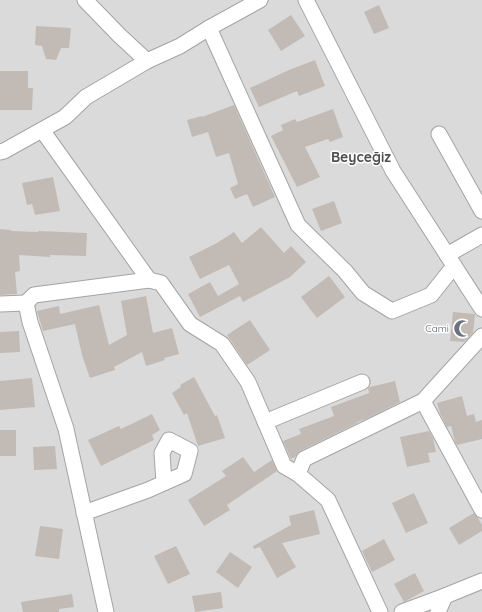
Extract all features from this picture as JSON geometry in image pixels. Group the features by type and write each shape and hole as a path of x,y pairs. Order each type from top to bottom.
{"street":[{"path":"85,0 147,61"},
{"path":"0,152 65,117 86,96 147,61 180,46 260,0"},
{"path":"306,0 393,171 482,309"},
{"path":"209,28 298,225 345,271 363,293 392,311 431,295 450,260 482,235"},
{"path":"42,130 148,280"},
{"path":"439,134 482,211"},
{"path":"0,304 26,303 34,295 148,280 161,283 190,324 222,344 248,382 284,466 298,474 328,500 380,612"},
{"path":"26,303 30,322 66,429 106,612"},
{"path":"298,474 304,459 423,401 482,336"},
{"path":"265,422 362,382"},
{"path":"423,401 482,510"},
{"path":"84,513 148,490 164,483 184,474 190,451 169,440 156,452 164,483"},
{"path":"402,612 482,581"},
{"path":"438,612 445,596"}],"shaded area":[{"path":"0,0 482,0 482,612 0,612"}],"building":[{"path":"379,5 389,28 374,34 364,12"},
{"path":"291,15 305,36 281,51 268,30"},
{"path":"36,26 71,28 69,48 61,48 56,60 46,59 42,46 35,45"},
{"path":"315,60 325,86 299,96 297,91 259,107 250,88"},
{"path":"0,71 28,71 28,88 33,88 32,110 0,110"},
{"path":"234,105 275,197 253,207 247,194 235,199 230,188 238,184 229,153 216,157 208,132 192,137 187,120 202,117"},
{"path":"333,109 343,137 330,142 328,139 305,147 320,177 297,187 271,136 283,130 281,125 295,119 297,122"},
{"path":"53,177 60,211 35,215 32,204 27,205 22,183"},
{"path":"334,201 342,223 321,231 312,209"},
{"path":"261,227 284,253 291,246 306,262 290,277 243,302 240,296 200,317 188,294 210,282 218,296 239,284 229,265 200,279 189,257 217,243 234,232 242,243"},
{"path":"0,229 11,231 87,233 86,256 50,255 50,257 19,255 20,271 15,272 17,294 0,295"},
{"path":"329,276 345,297 317,318 301,297"},
{"path":"146,296 153,333 172,328 179,354 164,358 165,360 146,366 142,352 114,367 115,370 90,378 82,355 75,324 43,331 37,311 59,306 60,314 99,305 109,345 127,335 121,301"},
{"name":"Cami","path":"453,312 475,314 473,333 464,342 450,341"},
{"path":"250,320 270,350 247,365 227,335"},
{"path":"19,331 20,352 0,353 0,332"},
{"path":"194,377 215,416 217,415 225,438 198,446 187,413 184,415 172,393 181,387 180,385"},
{"path":"32,378 35,407 0,410 0,381"},
{"path":"395,381 400,402 300,451 291,459 283,441 301,434 299,429 334,416 331,407 369,393 368,388 370,387"},
{"path":"462,396 467,416 474,414 476,422 482,420 482,439 457,445 451,426 447,427 437,403"},
{"path":"152,414 160,430 152,435 154,440 101,466 88,440 119,426 121,429"},
{"path":"0,430 16,430 16,456 0,456"},
{"path":"429,431 433,438 436,452 428,453 430,462 407,467 400,437"},
{"path":"55,446 57,469 34,470 33,447"},
{"path":"243,457 254,472 272,460 277,471 227,505 230,510 204,526 188,500 226,476 222,471"},
{"path":"414,493 428,523 406,533 392,503"},
{"path":"314,510 320,534 282,543 296,567 277,578 260,547 254,549 253,546 291,525 289,516"},
{"path":"474,513 482,525 482,531 459,545 449,528"},
{"path":"40,526 63,529 59,559 35,556"},
{"path":"384,539 395,560 372,572 362,551"},
{"path":"176,546 190,574 168,584 154,556"},
{"path":"230,552 252,567 238,588 216,572"},
{"path":"415,573 424,591 404,602 394,584"},
{"path":"221,592 223,608 195,612 192,596"},
{"path":"72,594 74,607 59,609 59,612 23,612 21,602"}],"place":[{"name":"Cami","path":"462,328"}],"district":[{"name":"Beyceğiz","path":"361,157"}]}
